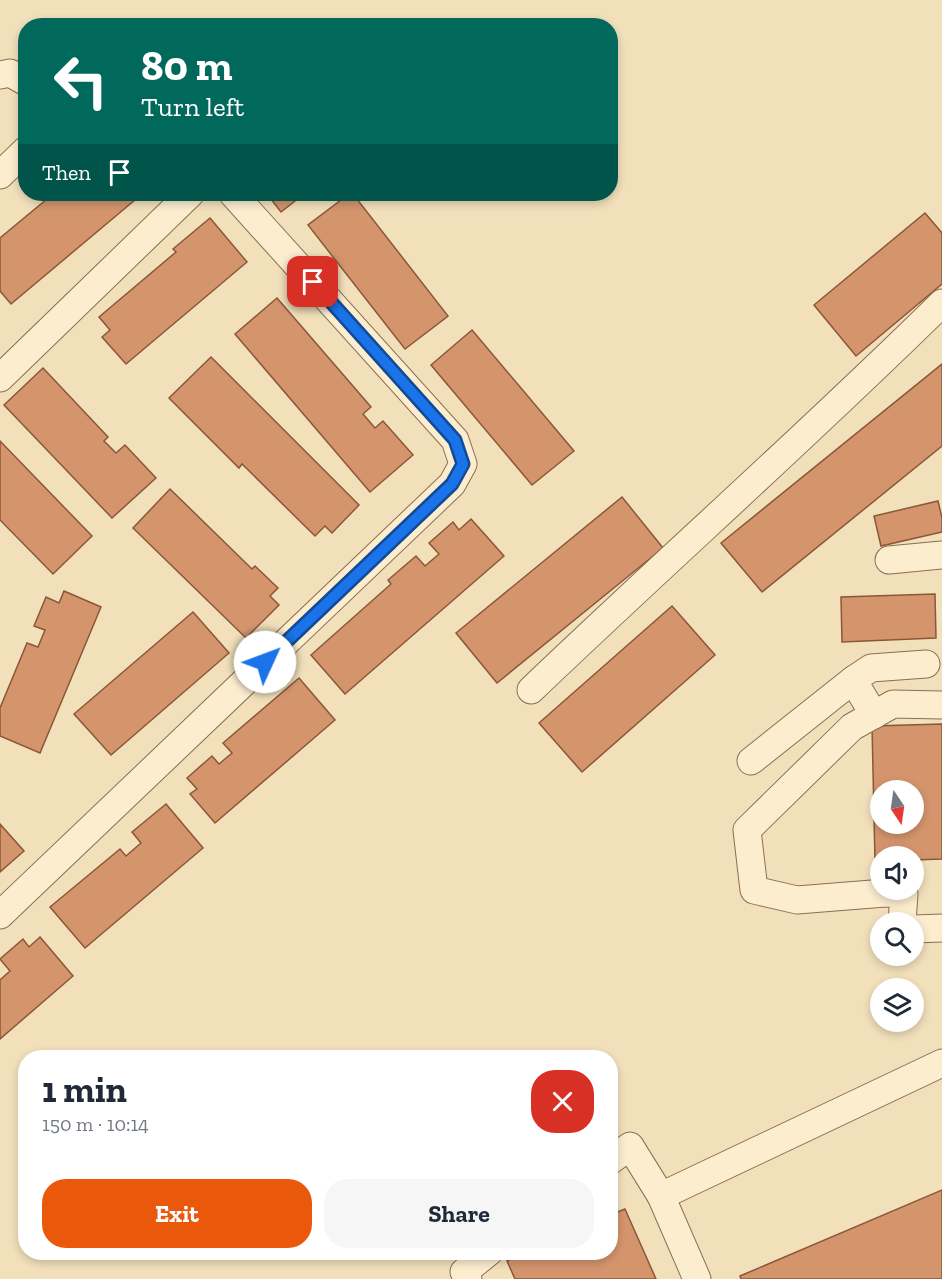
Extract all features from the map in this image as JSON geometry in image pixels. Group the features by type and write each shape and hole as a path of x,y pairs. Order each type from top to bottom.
{"lane":[{"path":"0,75 10,73 18,78"},
{"path":"0,378 183,201"},
{"path":"0,915 452,484 463,464 455,440 239,201"},
{"path":"531,690 942,303"},
{"path":"889,560 942,555"},
{"path":"751,761 871,668 926,664"},
{"path":"853,680 874,715"},
{"path":"903,912 904,894 885,893 798,900 754,890 747,830 852,727 893,704 942,705"},
{"path":"924,929 942,928"},
{"path":"661,1196 942,1063"},
{"path":"618,1155 630,1146 661,1196 697,1279"},
{"path":"468,1279 464,1272 479,1260"}],"building":[{"path":"45,201 134,201 11,304 0,291 0,238"},
{"path":"272,201 295,201 281,212"},
{"path":"340,201 358,201 448,316 405,349 308,225"},
{"path":"925,213 942,233 942,284 856,356 814,305"},
{"path":"210,218 247,262 126,364 102,337 110,330 99,317 176,252 173,249"},
{"path":"277,298 371,407 363,414 375,428 383,421 413,455 370,492 235,334"},
{"path":"472,330 574,451 532,485 431,365"},
{"path":"211,357 359,505 332,533 325,526 315,536 242,464 239,468 169,398"},
{"path":"942,364 942,446 762,592 721,543"},
{"path":"43,368 108,437 104,441 116,453 125,445 156,478 112,518 4,405"},
{"path":"0,441 92,536 53,574 0,520"},
{"path":"170,489 252,569 255,566 278,588 270,596 279,605 246,638 133,528"},
{"path":"622,497 663,548 497,683 456,633"},
{"path":"938,501 942,532 881,546 874,516"},
{"path":"471,519 504,556 345,694 311,655 391,584 388,580 416,556 425,566 439,554 429,543 453,522 459,530"},
{"path":"64,591 101,607 40,753 0,736 0,708 27,643 38,647 45,630 34,626 46,597 59,603"},
{"path":"935,594 936,638 842,642 841,597"},
{"path":"672,606 715,655 582,772 539,723"},
{"path":"193,612 229,653 111,755 74,714"},
{"path":"299,678 335,720 215,823 190,794 197,789 187,778 212,756 219,764 232,753 223,743"},
{"path":"942,724 942,859 924,860 924,846 875,846 874,834 924,834 924,780 873,780 872,726"},
{"path":"166,804 203,848 85,948 50,907 120,849 126,856 141,843 132,832"},
{"path":"0,824 24,851 0,872"},
{"path":"40,937 73,976 0,1039 0,980 10,971 0,959 23,939 29,947"},
{"path":"942,1190 942,1279 741,1279 740,1276"},
{"path":"625,1209 656,1279 515,1279 507,1261 509,1260 618,1260 618,1212"}],"route":[{"path":"265,662 452,484 463,464 455,440 313,282"}]}
